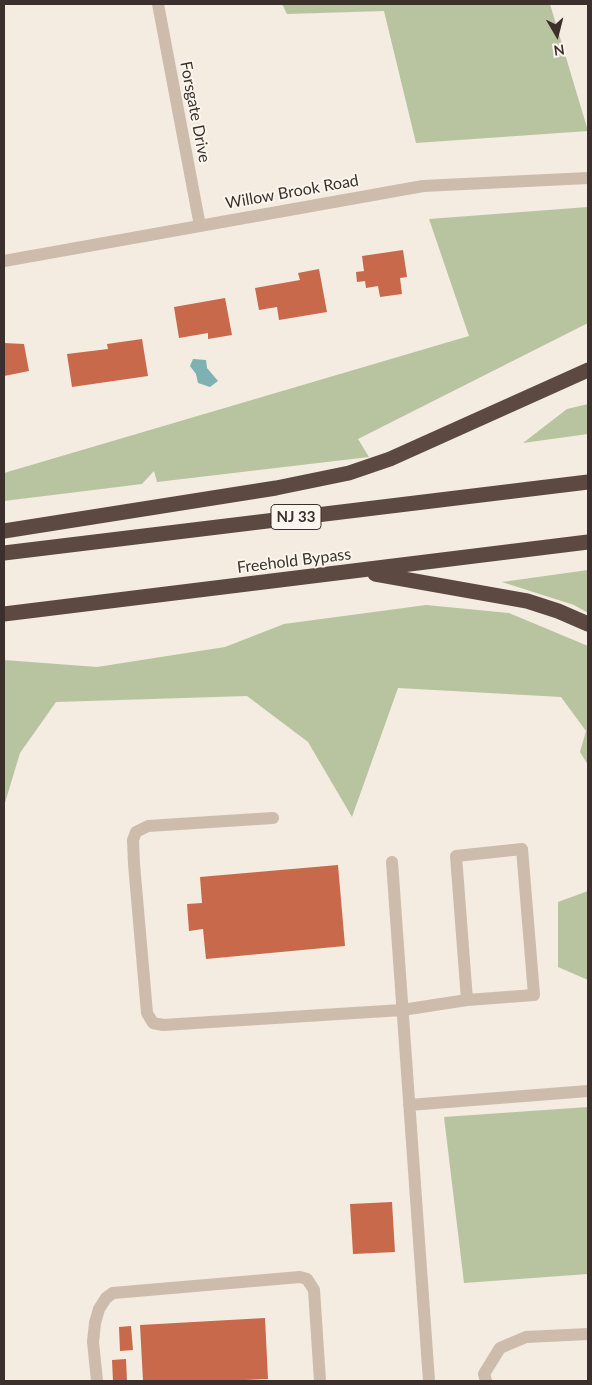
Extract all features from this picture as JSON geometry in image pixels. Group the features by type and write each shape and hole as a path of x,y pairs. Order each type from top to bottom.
{"highway":[{"path":"4,531 276,488 348,473 390,459 588,370"},
{"name":"NJ 33","path":"4,553 588,482"},
{"name":"Freehold Bypass","path":"4,614 588,542"},
{"path":"358,571 526,601 558,611 588,624"}],"street":[{"name":"Forsgate Drive","path":"158,4 200,226"},
{"name":"Willow Brook Road","path":"4,261 423,186 588,178"},
{"path":"273,818 148,826 136,832 133,840 147,1013 153,1022 163,1025 402,1010 467,1000 534,995 522,849 456,856 467,1000"},
{"path":"392,862 429,1381"},
{"path":"409,1105 588,1091"},
{"path":"97,1381 93,1342 95,1323 99,1309 106,1298 113,1293 300,1277 306,1280 314,1290 320,1381"},
{"path":"486,1381 484,1374 500,1348 526,1337 588,1334"}],"green space":[{"path":"282,4 550,4 588,131 416,143 384,11 287,14"},
{"path":"588,207 588,323 358,439 369,457 157,482 154,471 142,484 4,501 4,473 469,336 429,219"},
{"path":"588,404 588,434 523,443 567,409"},
{"path":"588,570 588,613 574,605 502,582"},
{"path":"426,605 509,613 588,646 588,765 580,752 586,731 561,697 398,688 352,817 308,742 247,696 56,702 20,753 4,806 4,660 97,667 225,647 284,624"},
{"path":"588,891 588,980 558,967 558,902"},
{"path":"588,1107 588,1274 464,1283 444,1117"}],"water":[{"path":"193,359 206,360 207,368 218,381 210,387 198,383 196,374 190,366"}],"building":[{"path":"403,250 407,277 400,278 402,294 380,297 378,286 366,288 365,281 357,282 356,272 364,271 362,256"},
{"path":"319,269 327,312 279,320 277,307 259,310 255,288 300,280 298,273"},
{"path":"225,298 232,335 208,339 208,333 179,338 174,307"},
{"path":"142,339 148,376 72,387 67,354 108,349 107,344"},
{"path":"4,343 24,344 29,371 4,376"},
{"path":"338,865 345,946 206,959 203,929 189,931 187,904 202,903 200,877"},
{"path":"392,1202 395,1252 353,1254 350,1204"},
{"path":"265,1318 268,1379 143,1381 140,1325"},
{"path":"131,1326 133,1350 120,1351 119,1327"},
{"path":"126,1359 127,1381 113,1381 112,1360"}]}
